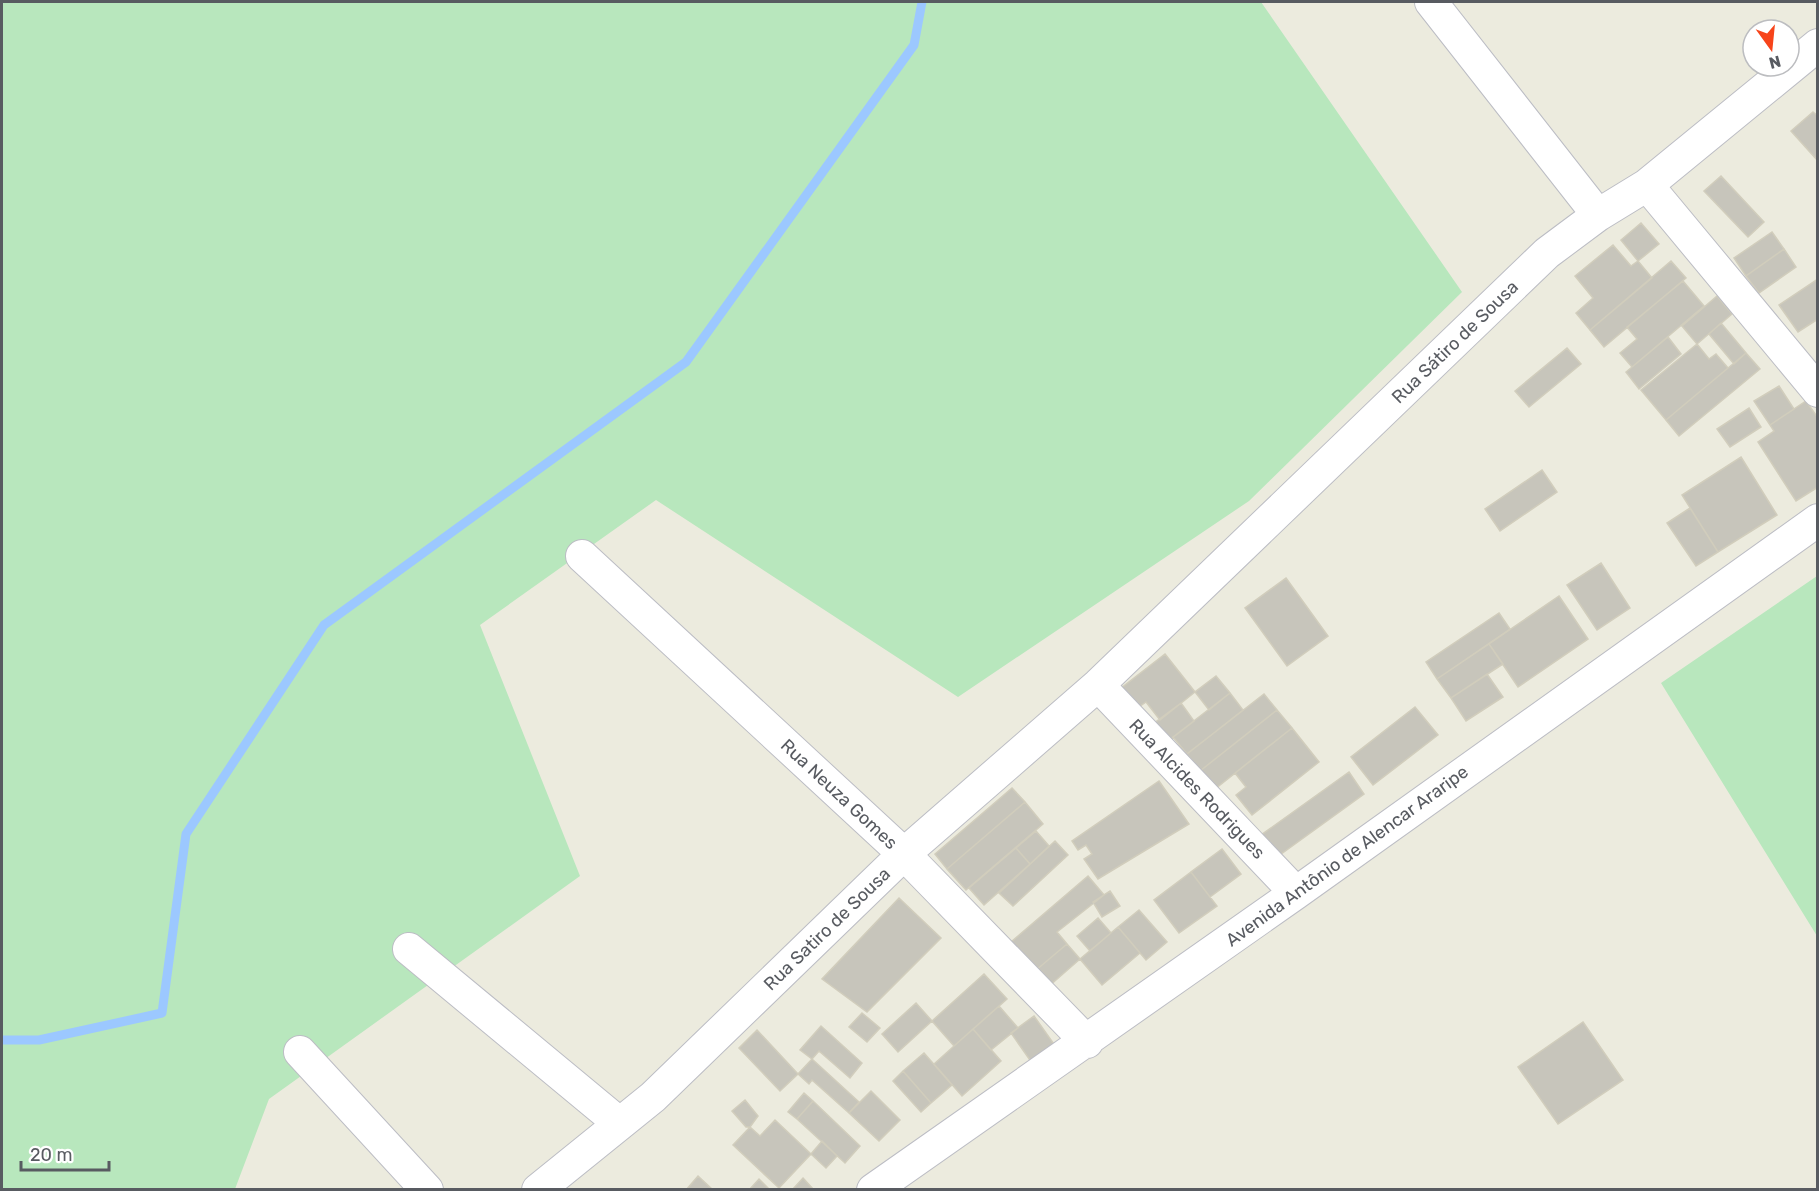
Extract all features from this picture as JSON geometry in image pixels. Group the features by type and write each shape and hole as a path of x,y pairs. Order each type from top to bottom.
{"street":[{"path":"1431,2 1598,215"},
{"name":"Rua Sátiro de Sousa","path":"1107,677 1547,253 1598,215 1647,185 1818,45"},
{"path":"1647,185 1818,391"},
{"name":"Avenida Antônio de Alencar Araripe","path":"873,1190 1296,893 1746,569 1818,520"},
{"name":"Rua Neuza Gomes","path":"582,556 904,854 1086,1041"},
{"name":"Rua Satiro de Sousa","path":"538,1190 653,1097 904,854 1107,677"},
{"name":"Rua Alcides Rodrigues","path":"1107,677 1296,893"},
{"path":"409,949 620,1124"},
{"path":"300,1052 427,1190"}],"green space":[{"path":"2,2 1261,2 1462,292 1249,501 958,697 656,500 480,625 580,876 269,1099 235,1189 2,1190"},
{"path":"1817,576 1817,936 1661,683"}],"building":[{"path":"1813,112 1818,116 1818,161 1791,131"},
{"path":"1721,176 1764,222 1748,237 1704,191"},
{"path":"1641,223 1659,244 1638,261 1621,240"},
{"path":"1772,232 1784,249 1746,276 1734,258"},
{"path":"1613,245 1631,266 1638,261 1652,278 1590,330 1576,313 1593,298 1575,276"},
{"path":"1784,249 1796,267 1759,293 1746,276"},
{"path":"1671,261 1686,278 1604,347 1590,330"},
{"path":"1818,279 1818,319 1798,332 1779,305"},
{"path":"1683,281 1704,306 1632,367 1620,353 1637,339 1627,327"},
{"path":"1717,296 1732,314 1697,344 1682,326"},
{"path":"1721,323 1746,353 1734,364 1709,334"},
{"path":"1668,337 1681,354 1639,389 1626,372"},
{"path":"1697,344 1709,359 1716,354 1728,368 1666,420 1641,390"},
{"path":"1567,348 1581,364 1529,407 1515,391"},
{"path":"1746,353 1760,369 1679,436 1666,420"},
{"path":"1779,386 1794,409 1770,425 1754,401"},
{"path":"1806,401 1818,418 1818,487 1796,501 1758,442 1774,431 1770,425"},
{"path":"1749,408 1761,427 1730,447 1717,429"},
{"path":"1741,457 1777,515 1718,552 1682,495"},
{"path":"1542,470 1557,492 1500,531 1485,509"},
{"path":"1690,508 1718,552 1696,566 1667,523"},
{"path":"1601,563 1630,608 1597,630 1567,585"},
{"path":"1286,578 1328,636 1287,666 1245,608"},
{"path":"1559,596 1588,639 1518,687 1489,644"},
{"path":"1499,613 1510,629 1437,679 1426,662"},
{"path":"1489,644 1503,664 1451,698 1437,679"},
{"path":"1165,654 1195,692 1160,720 1146,702 1136,709 1120,689"},
{"path":"1487,674 1503,697 1466,721 1451,698"},
{"path":"1216,676 1230,693 1209,710 1195,692"},
{"path":"1230,693 1243,710 1187,754 1173,737"},
{"path":"1264,694 1277,710 1200,771 1187,754"},
{"path":"1181,703 1194,721 1163,745 1149,727"},
{"path":"1415,707 1438,735 1373,785 1351,757"},
{"path":"1277,710 1292,728 1215,789 1200,771"},
{"path":"1292,728 1319,762 1252,815 1236,795 1246,787 1235,773"},
{"path":"1349,772 1364,794 1277,857 1261,835"},
{"path":"1159,781 1189,824 1098,879 1084,859 1092,854 1086,845 1078,850 1072,841"},
{"path":"1012,788 1025,802 947,869 935,854"},
{"path":"1025,802 1043,824 966,890 947,869"},
{"path":"1036,831 1049,846 1030,864 1016,848"},
{"path":"1055,841 1068,855 1013,906 999,893"},
{"path":"1016,848 1030,864 984,905 969,888"},
{"path":"1222,849 1241,874 1210,897 1191,872"},
{"path":"1191,872 1217,906 1179,933 1154,900"},
{"path":"1088,876 1104,895 1057,932 1067,944 1035,971 1011,942"},
{"path":"1110,891 1120,906 1102,917 1093,902"},
{"path":"899,898 941,938 867,1012 822,979"},
{"path":"1139,910 1167,942 1146,960 1118,927"},
{"path":"1098,918 1111,933 1090,951 1077,936"},
{"path":"1118,927 1140,953 1102,985 1080,959"},
{"path":"1067,944 1080,959 1048,987 1035,971"},
{"path":"984,974 1007,999 954,1046 932,1021"},
{"path":"916,1003 932,1021 898,1052 882,1034"},
{"path":"999,1006 1018,1028 991,1050 973,1029"},
{"path":"862,1013 880,1028 867,1042 849,1027"},
{"path":"1034,1016 1056,1047 1032,1063 1011,1033"},
{"path":"1583,1022 1623,1080 1558,1124 1518,1067"},
{"path":"821,1026 862,1063 850,1078 819,1051 812,1059 800,1050"},
{"path":"973,1029 1001,1061 962,1096 934,1064"},
{"path":"757,1030 798,1074 780,1091 739,1048"},
{"path":"924,1053 952,1085 931,1103 903,1071"},
{"path":"812,1059 859,1102 849,1113 812,1080 809,1084 798,1074"},
{"path":"903,1071 931,1103 921,1112 893,1081"},
{"path":"871,1091 900,1120 879,1141 849,1113"},
{"path":"804,1093 813,1101 797,1119 788,1112"},
{"path":"745,1100 758,1116 750,1127 746,1127 732,1111"},
{"path":"813,1101 860,1146 845,1163 797,1119"},
{"path":"775,1120 811,1154 779,1188 733,1145 750,1127 760,1136"},
{"path":"822,1141 837,1156 826,1168 811,1154"},
{"path":"698,1176 713,1190 686,1190"},
{"path":"803,1178 814,1190 792,1190"},
{"path":"759,1179 770,1190 749,1190"}],"waterway":[{"path":"2,1040 39,1040 162,1013 186,834 324,625 686,362 914,45 922,2"}]}
